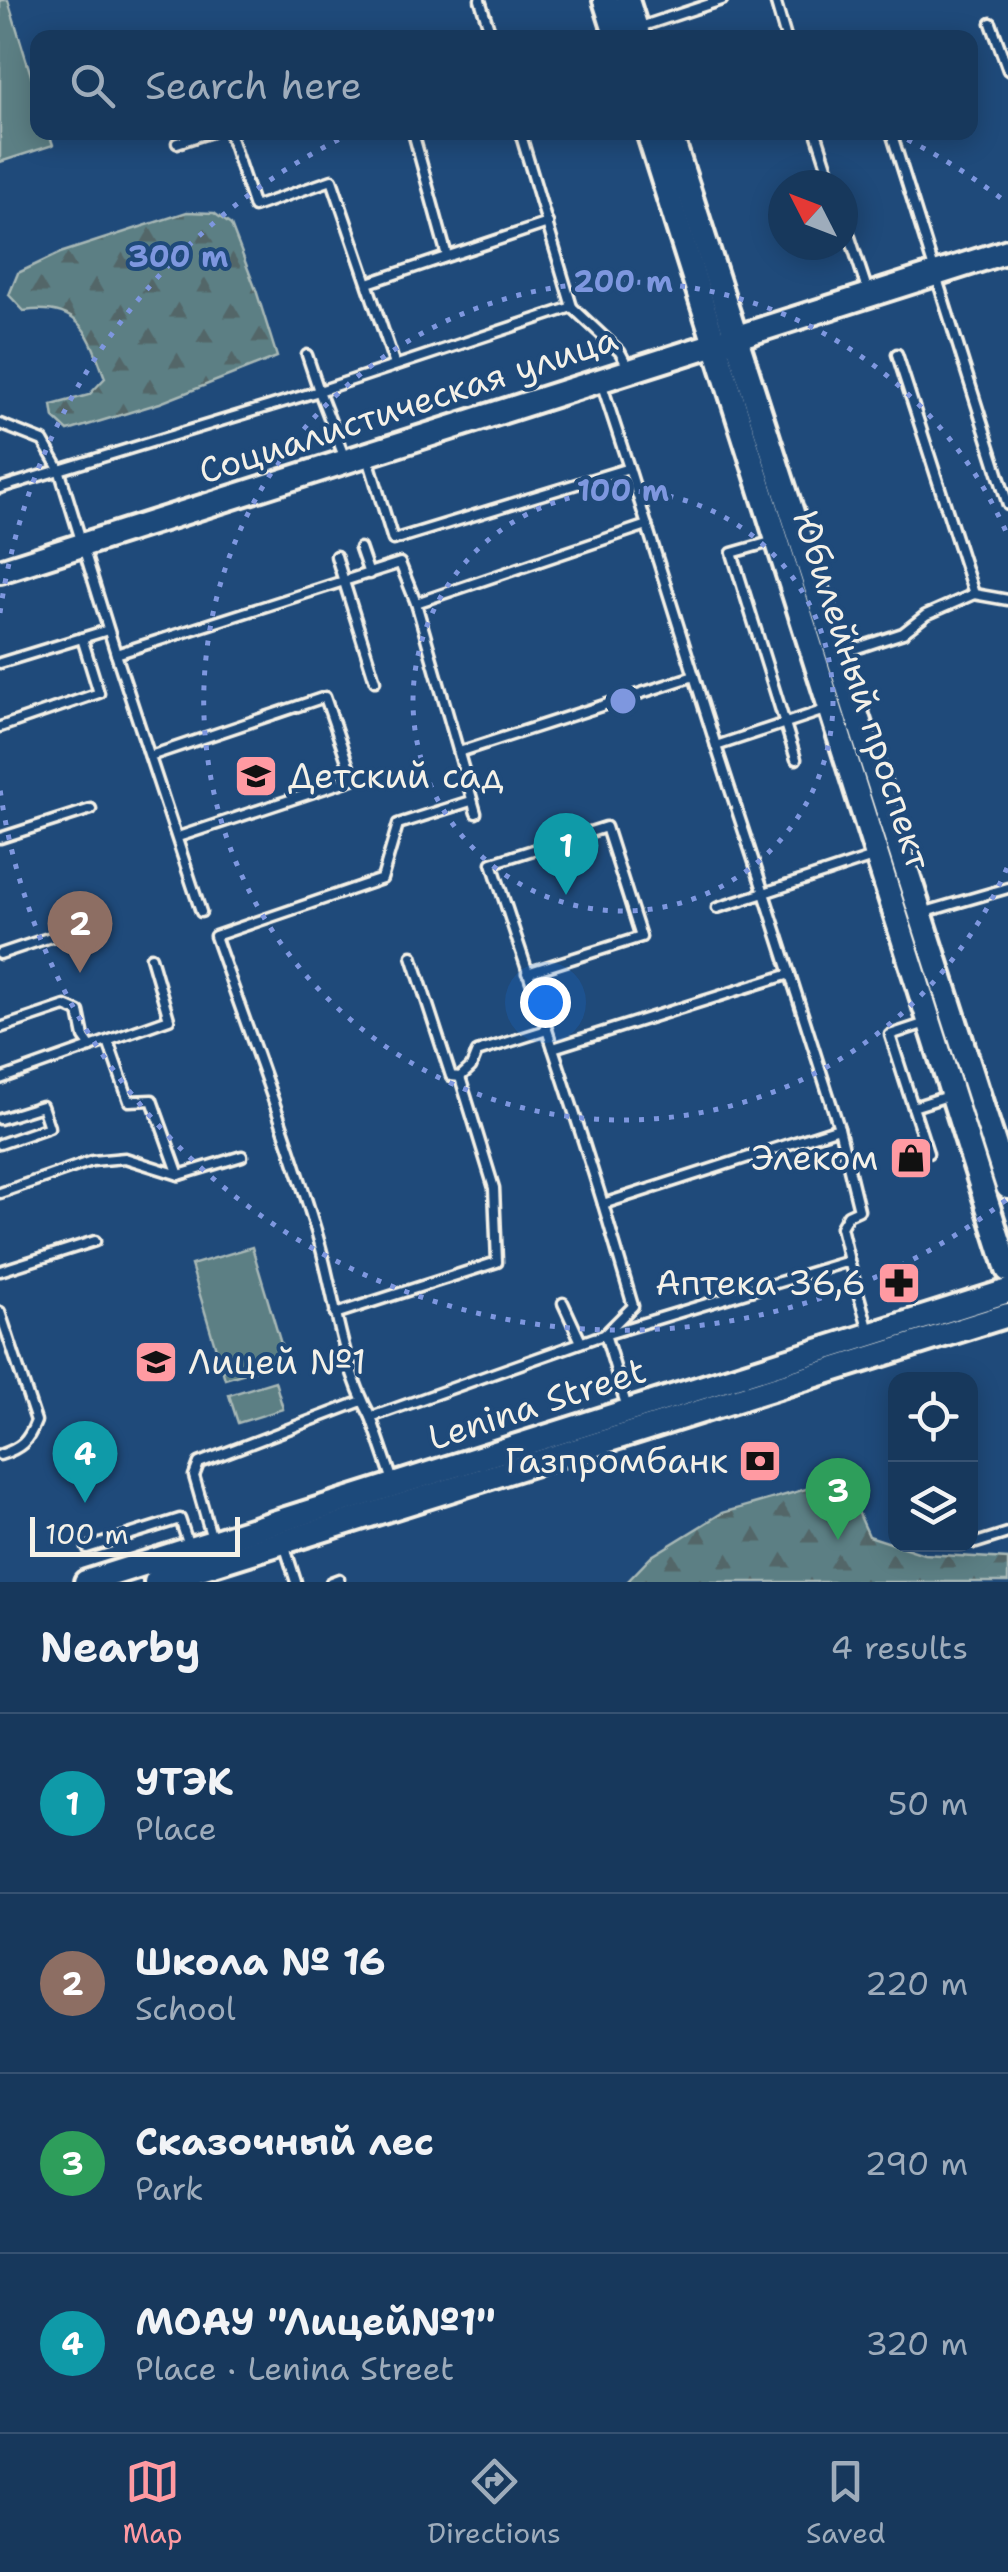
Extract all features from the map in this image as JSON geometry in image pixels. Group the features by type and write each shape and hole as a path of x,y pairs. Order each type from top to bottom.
{"main road":[{"path":"605,0 628,30"},
{"path":"627,0 631,30"},
{"name":"Юбилейный проспект","path":"651,140 838,654 835,696 878,856 1008,1270"},
{"path":"672,140 726,340"},
{"name":"Социалистическая улица","path":"0,571 1008,251"},
{"name":"Юбилейный проспект","path":"726,340 778,540 920,914 1008,1187"},
{"name":"Lenina Street","path":"156,1582 214,1544 1008,1291"},
{"name":"Lenina Street","path":"86,1582 188,1558 284,1544 1004,1316"}],"lane":[{"path":"480,0 489,30"},
{"path":"642,30 722,0"},
{"path":"774,0 783,30"},
{"path":"991,23 1008,70"},
{"path":"177,142 184,140"},
{"path":"232,140 254,208 332,180 395,365"},
{"path":"415,140 447,256"},
{"path":"522,140 572,307 620,352 630,371"},
{"path":"819,140 828,170"},
{"path":"893,140 1008,505"},
{"path":"368,283 548,223"},
{"path":"857,260 868,294"},
{"path":"0,488 320,391 572,307"},
{"path":"897,354 974,594"},
{"path":"307,355 320,391 356,457 393,540 416,603 476,813"},
{"path":"600,380 839,1128 858,1210 848,1215 841,1227 870,1335"},
{"path":"0,424 43,442 59,469 80,546 201,912"},
{"path":"393,540 628,468"},
{"path":"416,603 647,525"},
{"path":"778,540 732,554 796,758"},
{"path":"360,548 368,574"},
{"path":"336,556 375,681"},
{"path":"116,654 400,564"},
{"path":"838,654 902,634 926,615 974,594 1008,600"},
{"path":"0,663 108,630"},
{"path":"0,727 100,693 82,638"},
{"path":"459,752 694,676"},
{"path":"150,756 325,696 353,779 178,837"},
{"path":"716,746 785,722 835,696"},
{"path":"394,1486 335,1314 318,1236 215,936 382,879 398,824 471,801"},
{"path":"0,838 91,809"},
{"path":"528,973 641,937 606,827 492,863 633,1306 605,1334"},
{"path":"718,908 878,856"},
{"path":"920,914 1008,888"},
{"path":"0,954 54,936"},
{"path":"412,956 451,1076 460,1077 471,1067 477,1052 547,1030"},
{"path":"0,1079 169,1019 151,957"},
{"path":"553,1048 790,974"},
{"path":"0,1028 65,1006 79,1012 90,1047"},
{"path":"928,1153 890,1035 930,1022"},
{"path":"108,1041 129,1101 152,1100 179,1174"},
{"path":"335,1314 497,1262 494,1188 460,1077"},
{"path":"913,1107 953,1094"},
{"path":"0,1119 42,1106 49,1127 0,1144"},
{"path":"603,1204 839,1128"},
{"path":"0,1193 92,1161 125,1158 179,1174 242,1156"},
{"path":"0,1271 96,1241"},
{"path":"371,1417 605,1334 849,1261"},
{"path":"564,1302 581,1342"},
{"path":"0,1312 36,1421 30,1438 21,1448 0,1455"},
{"path":"605,1334 628,1412"},
{"path":"214,1544 194,1476 199,1463 362,1401"},
{"path":"87,1548 180,1518 188,1558"},
{"path":"978,1541 1008,1533"},
{"path":"284,1544 296,1582"}],"green space":[{"path":"0,0 8,0 30,72 30,140 51,140 53,145 0,162"},
{"path":"187,212 214,213 231,225 277,357 160,403 68,431 54,418 52,405 89,395 105,378 80,325 58,312 24,311 9,295 18,273 60,253"},
{"path":"252,1247 286,1361 225,1379 191,1265"},
{"path":"275,1381 283,1409 238,1423 229,1395"},
{"path":"820,1485 850,1494 869,1536 888,1542 888,1552 1008,1559 1008,1582 627,1582 652,1556 722,1513"}],"place":[{"name":"Детский сад","path":"256,776"},
{"name":"УТЭК","path":"566,895"},
{"name":"Школа № 16","path":"80,973"},
{"name":"Элеком","path":"911,1158"},
{"name":"Аптека 36,6","path":"899,1283"},
{"name":"Лицей №1","path":"156,1362"},
{"name":"Газпромбанк","path":"760,1461"},
{"name":"МОАУ \"Лицей№1\"","path":"85,1503"},
{"name":"Сказочный лес","path":"838,1540"}]}
